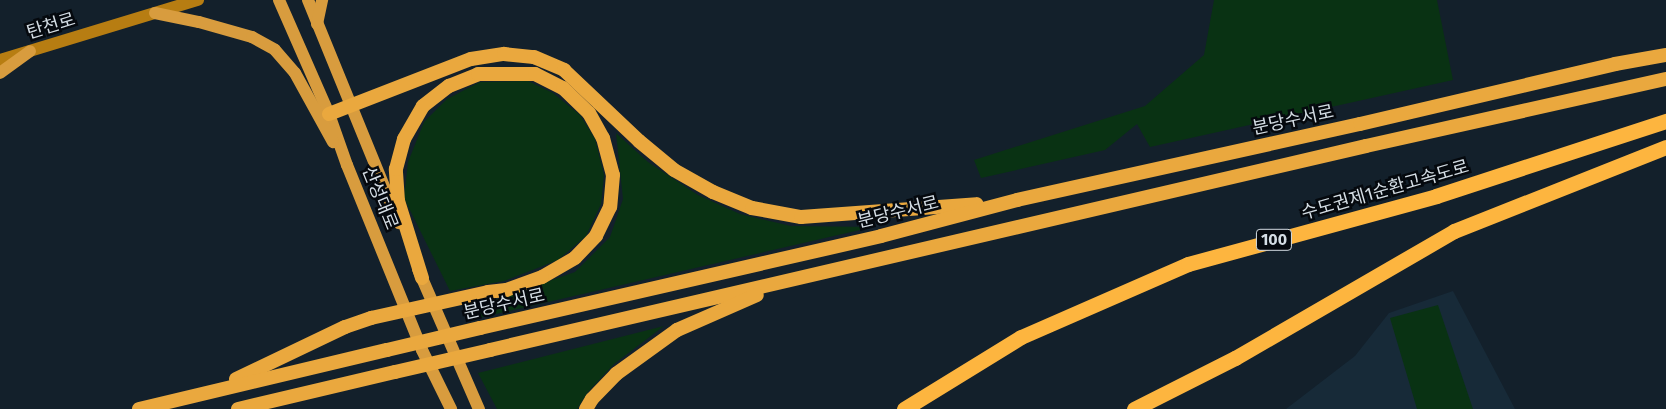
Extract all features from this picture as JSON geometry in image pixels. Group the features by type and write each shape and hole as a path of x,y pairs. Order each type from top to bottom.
{"highway":[{"path":"329,114 471,59 504,54 534,58 564,70 639,141 674,170 713,192 752,208 801,218 881,213 1017,200"},
{"name":"분당수서로","path":"139,409 881,236 1017,200 1360,124 1606,66 1666,55"},
{"path":"207,392 345,327 371,318 488,292 506,290 542,277 575,258 596,236 610,207 613,175 603,138 589,113 563,88 535,74 478,74 449,86 423,106 404,139 396,169 398,201 422,278"},
{"path":"238,409 1366,146 1666,79"},
{"name":"수도권제1순환고속도로","path":"904,409 1021,337 1188,264 1436,196 1666,121"},
{"path":"1134,409 1235,358 1454,231 1666,148"},
{"path":"586,409 592,399 616,374 677,330 789,281"}],"main road":[{"name":"탄천로","path":"0,60 198,0"},
{"name":"산성대로","path":"279,0 329,114 347,165 422,350 451,409"},
{"name":"산성대로","path":"308,0 350,106 479,409"},
{"path":"317,24 322,0"},
{"path":"155,13 199,22 252,37 275,50 295,74 347,165"},
{"path":"0,73 30,51"}],"shaded area":[{"path":"1453,291 1515,409 1286,409 1355,356 1389,313"}],"green space":[{"path":"1214,0 1437,0 1453,80 1150,147 1137,124 1105,150 981,178 974,160 1145,106 1204,55"},
{"path":"528,81 553,93 580,115 595,139 604,175 601,204 586,236 558,260 504,281 450,291 404,198 408,162 424,122 447,99 480,82"},
{"path":"616,133 648,162 698,195 740,214 791,226 873,227 470,320 467,310 575,272 610,237 623,199"},
{"path":"1438,305 1473,409 1417,409 1390,318"},
{"path":"664,326 614,364 587,393 577,409 497,409 478,373"}]}
